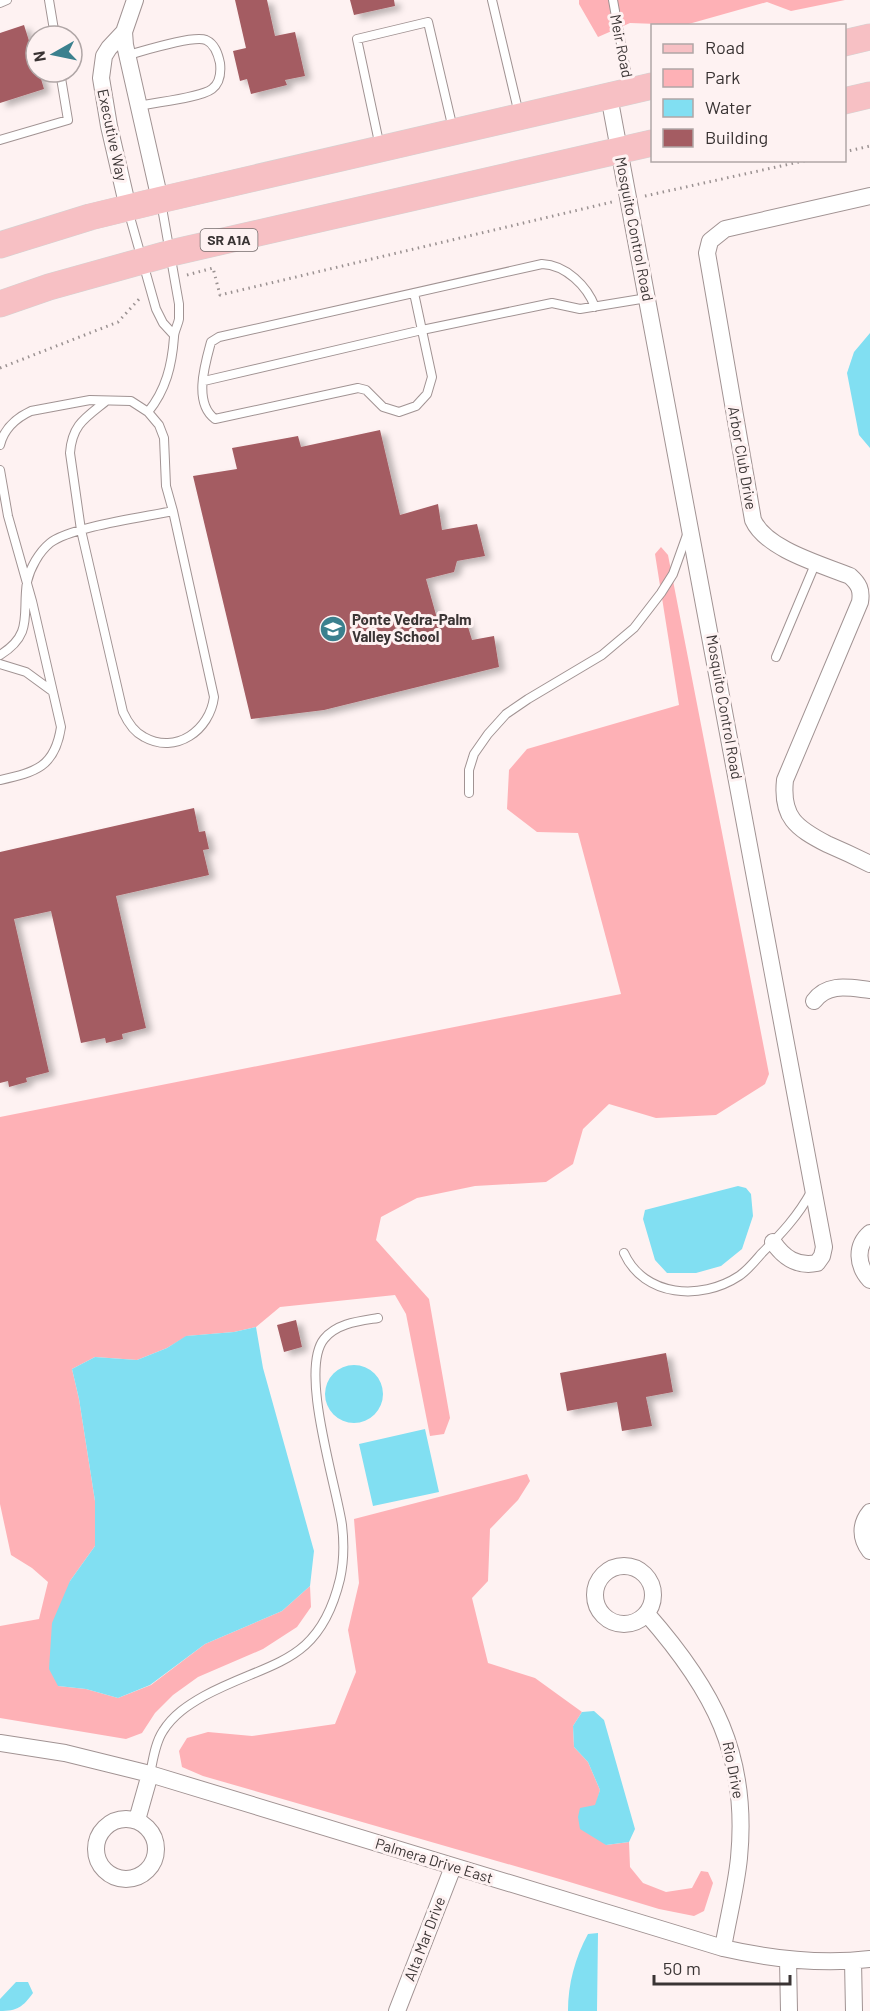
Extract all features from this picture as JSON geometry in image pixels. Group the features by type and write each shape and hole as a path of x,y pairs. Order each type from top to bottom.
{"main road":[{"path":"846,43 870,37"},
{"path":"0,245 80,220 160,200 630,92"},
{"path":"846,101 870,95"},
{"name":"SR A1A","path":"0,304 49,287 171,253 651,143"}],"street":[{"name":"Executive Way","path":"128,208 100,78 105,56 109,48 124,33 135,0"},
{"name":"Executive Way","path":"124,33 160,200"},
{"name":"Mosquito Control Road","path":"630,92 619,151 824,1247 817,1263 806,1265 794,1262 780,1253 772,1242"},
{"name":"Arbor Club Drive","path":"870,196 725,229 710,241 707,254 753,520 757,529 780,547 850,576 859,584 861,594 860,602 785,780 783,794 787,812 805,833 870,864"},
{"path":"814,1001 824,991 834,987 870,990"},
{"path":"870,1233 863,1240 860,1251 860,1264 870,1280"},
{"path":"870,1512 865,1519 862,1532 865,1544 870,1551"},
{"name":"Rio Drive","path":"647,1614 675,1646 704,1689 717,1712 734,1761 740,1799 741,1835 739,1861 723,1948"},
{"name":"Palmera Drive East","path":"0,1743 65,1753 150,1774 723,1948 756,1956 804,1961 862,1960"},
{"path":"136,1820 150,1774"},
{"name":"Alta Mar Drive","path":"397,2011 453,1867"},
{"path":"788,1959 789,2011"},
{"path":"854,2011 862,1960"}],"lane":[{"path":"0,3 7,0"},
{"path":"49,0 53,24"},
{"path":"492,0 520,117"},
{"name":"Meir Road","path":"612,0 630,92"},
{"path":"381,149 357,39 428,22 454,132"},
{"path":"128,55 184,41 202,39 213,46 220,64 219,80 212,89 140,106"},
{"path":"0,141 68,120 62,84"},
{"path":"148,412 158,400 165,384 174,350 179,304 160,200"},
{"path":"128,208 156,309 163,323 174,335"},
{"path":"414,293 432,377 427,394 416,406 408,410 391,411 383,407 366,390 358,388 215,419 208,414 203,399 204,370 211,342 219,337 542,264 566,271 591,297 594,307"},
{"path":"204,381 422,330 552,303 580,309 647,298"},
{"path":"0,445 6,431 16,419 31,411 90,400 131,401 148,412 159,425 164,438 166,486 214,698 213,709 200,730 179,741 156,742 145,738 129,724 123,712 81,530 70,453 71,441 82,419 105,402"},
{"path":"0,470 9,516 61,727 55,751 38,769 0,780"},
{"path":"0,655 8,650 23,629 27,613 27,582 41,552 51,543 61,536 81,530 173,511"},
{"path":"469,793 469,770 474,754 488,734 506,714 602,654 634,628 661,594 673,574 682,544 690,528"},
{"path":"776,657 816,562"},
{"path":"0,664 26,672 52,691"},
{"path":"624,1253 630,1266 662,1288 683,1291 713,1287 740,1275 800,1212 813,1190"},
{"path":"150,1774 162,1732 175,1716 190,1704 211,1693 282,1662 303,1648 319,1632 330,1610 340,1578 344,1549 342,1524 318,1405 314,1374 317,1352 324,1339 337,1328 353,1322 378,1318"}],"path":[{"path":"846,152 870,146"},
{"path":"175,279 213,268 220,295 629,199 799,162"},
{"path":"0,368 118,322 137,300 152,289"}],"green space":[{"path":"579,0 845,0 791,11 767,2 689,24 630,23 598,37 579,4"},
{"path":"661,547 668,555 769,1074 765,1084 716,1115 656,1118 609,1104 583,1129 573,1164 546,1182 475,1186 417,1198 381,1217 376,1240 429,1299 450,1418 444,1434 430,1436 406,1314 395,1295 280,1307 256,1327 234,1332 187,1336 167,1348 137,1360 95,1357 72,1369 95,1501 95,1546 70,1581 58,1686 86,1689 118,1698 151,1685 205,1644 282,1611 310,1586 311,1607 297,1627 263,1649 198,1677 173,1695 155,1713 142,1733 126,1739 0,1718 0,1626 39,1619 48,1582 32,1568 11,1555 0,1504 0,1117 621,994 578,833 537,832 507,809 509,770 527,749 679,705 655,554"},
{"path":"527,1474 530,1481 518,1500 490,1529 488,1581 472,1598 488,1663 535,1678 582,1712 573,1726 574,1747 588,1762 600,1790 596,1805 606,1845 629,1842 630,1867 643,1883 666,1892 692,1888 701,1871 708,1872 713,1883 704,1911 694,1916 659,1909 203,1776 182,1767 179,1751 187,1738 208,1732 252,1736 335,1724 356,1672 348,1630 359,1583 354,1519"}],"water":[{"path":"870,333 870,448 859,435 847,373 854,352"},
{"path":"738,1186 746,1188 751,1194 753,1216 742,1249 721,1266 696,1273 667,1273 655,1260 643,1219 645,1210"},
{"path":"256,1327 263,1368 314,1551 310,1586 282,1611 205,1644 150,1685 118,1698 86,1689 58,1686 49,1669 52,1623 70,1581 95,1546 95,1501 72,1369 95,1357 137,1360 167,1348 186,1336 234,1332"},
{"path":"354,1365 365,1367 375,1373 381,1383 383,1394 381,1405 375,1415 365,1421 354,1423 343,1421 333,1415 327,1405 325,1394 327,1383 333,1373 343,1367"},
{"path":"425,1429 439,1492 373,1506 359,1444"},
{"path":"594,1711 604,1720 635,1829 629,1842 606,1845 580,1829 578,1817 580,1808 595,1805 600,1790 588,1762 574,1747 573,1726 582,1712"},
{"path":"598,1933 597,2011 568,2011 571,1981 579,1952 588,1934"},
{"path":"16,1982 28,1982 33,1993 19,2007 0,2011 0,1999"}],"building":[{"path":"235,0 267,0 275,36 295,32 305,76 285,80 287,85 251,94 247,79 240,81 233,51 246,48"},
{"path":"350,0 394,0 395,6 354,15"},
{"path":"24,25 24,84 43,84 44,89 0,103 0,33"},
{"path":"380,430 400,515 438,504 442,530 477,524 485,556 457,561 454,572 426,579 438,622 465,617 472,640 494,636 499,667 324,710 251,719 193,476 237,469 232,448 298,436 301,447"},
{"path":"194,808 199,832 205,831 209,849 203,850 209,875 116,896 146,1028 122,1034 123,1039 106,1043 105,1038 81,1043 51,911 14,919 49,1072 26,1078 27,1082 9,1087 8,1081 0,1083 0,852"},
{"path":"296,1320 302,1347 284,1352 277,1325"},
{"path":"666,1353 673,1392 646,1397 652,1426 622,1431 617,1402 567,1411 560,1373"}],"place":[{"name":"Ponte Vedra-Palm Valley School","path":"333,629"}]}
